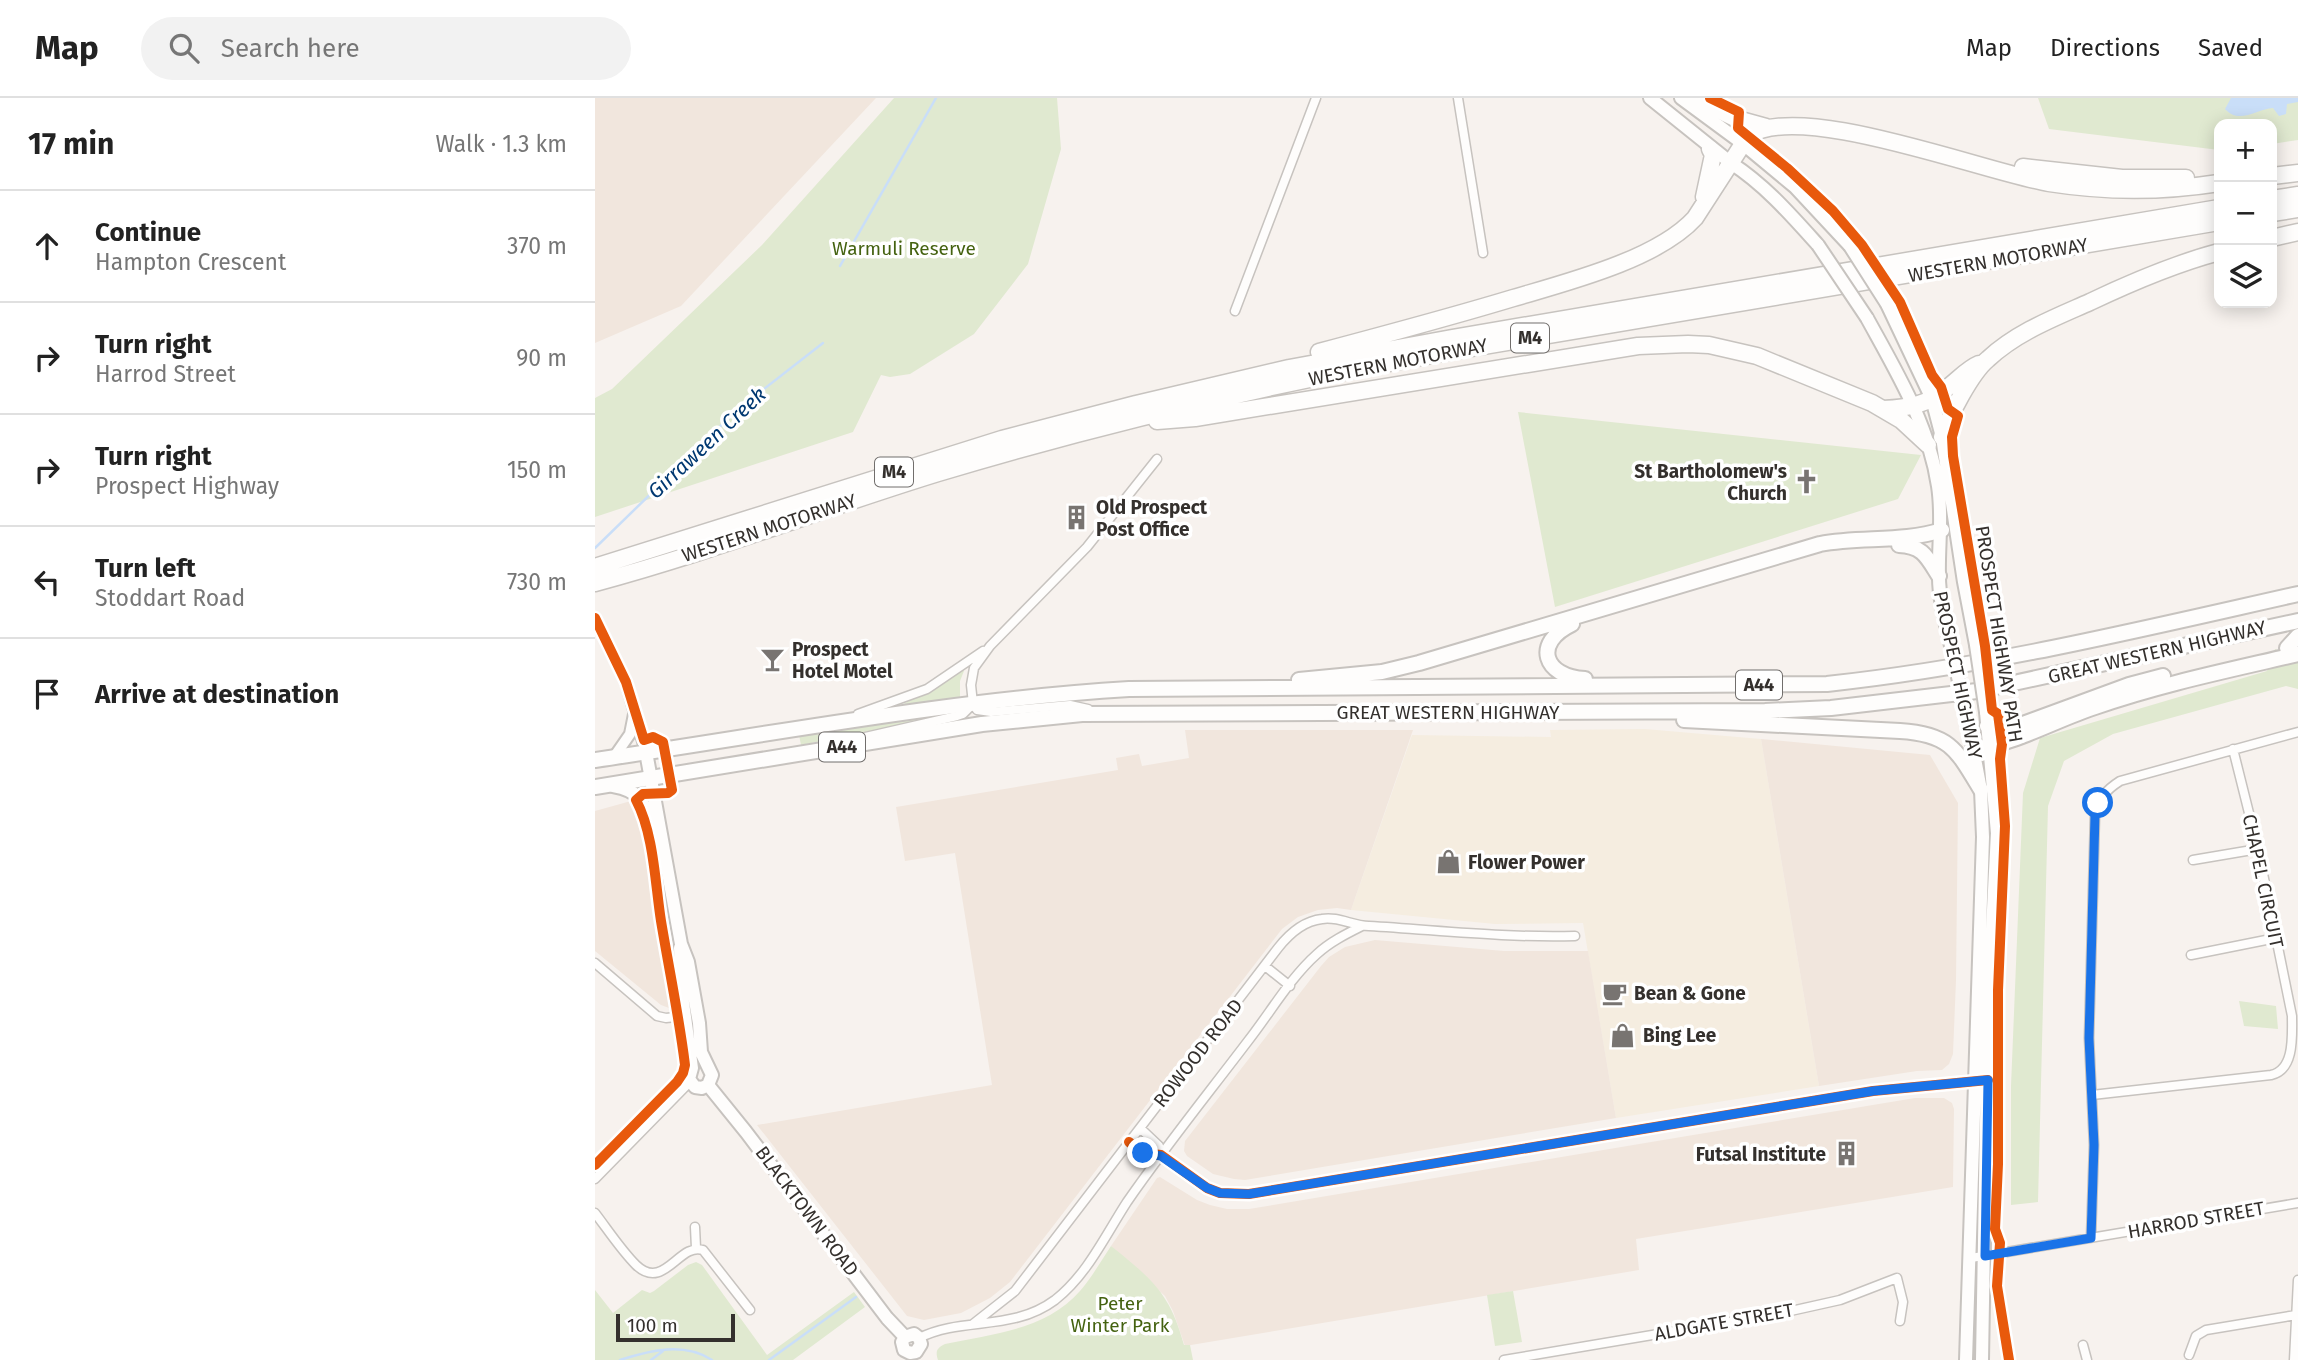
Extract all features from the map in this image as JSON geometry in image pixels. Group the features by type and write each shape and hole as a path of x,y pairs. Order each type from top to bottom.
{"highway":[{"path":"1694,98 1738,119 1769,128"},
{"path":"1289,368 1316,353 1486,306 1610,266 1674,236 1687,227 1702,207 1742,142 1754,132 1769,128 1794,126 1859,134 1979,167 2046,182 2090,188 2158,190 2214,182"},
{"path":"1702,207 1713,155 1710,149"},
{"path":"2277,175 2298,173"},
{"path":"2277,198 2298,195"},
{"name":"WESTERN MOTORWAY","path":"595,567 991,443 1112,410 1289,368 1465,335 2214,209"},
{"path":"2277,212 2298,209"},
{"name":"WESTERN MOTORWAY","path":"595,583 937,473 1114,423 1217,398 1396,362 2214,223"},
{"path":"2277,237 2298,232"},
{"path":"1114,423 1195,418 1638,346 1688,344 1709,345 1757,356 1883,410 1935,441 1985,361 2009,341 2052,318 2144,277 2214,254"},
{"path":"1883,410 1915,407 1932,399 1971,367 1985,361"},
{"path":"1211,688 1382,672 1483,646 1808,547 1855,539 1905,538 1941,530"},
{"path":"1671,685 1563,676 1552,665 1549,642 1554,635 1571,625 1834,547 1914,545 1926,556 1939,576"},
{"name":"GREAT WESTERN HIGHWAY","path":"595,760 835,723 1087,691 1826,684 1999,659 2298,594"},
{"name":"GREAT WESTERN HIGHWAY","path":"602,786 1008,721 1104,713 1765,711 1900,702 2027,681 2298,622"},
{"path":"2294,649 2298,636"},
{"path":"1986,719 2000,730 2012,728 2129,685 2294,649"},
{"path":"1981,748 2093,707 2294,649"},
{"path":"1522,687 1532,692 1538,700 1537,706 1529,712"},
{"path":"1585,712 1650,719 1916,732 1937,738 1951,747 1964,761 1981,790"}],"main road":[{"name":"PROSPECT HIGHWAY","path":"1650,98 1710,149 1749,175 1818,245 1867,318 1935,441 1976,645 1986,719 1981,748 1981,1080 1985,1256 1982,1360"},
{"name":"PROSPECT HIGHWAY","path":"1681,98 1742,142 1795,187 1850,246 1887,304 1932,399 1941,530 1940,593 1967,717 1981,748 1997,833 1966,1360"},
{"path":"646,752 681,944 692,980 700,1040"},
{"path":"602,786 633,791 639,797 647,813 655,847 666,866"},
{"path":"681,944 680,963 685,1016 692,1068 689,1075 690,1082 698,1088 708,1085 712,1075 706,1066 694,1021 685,1016"},
{"path":"685,1016 691,1007 692,980"},
{"path":"692,1068 706,1066"},
{"name":"BLACKTOWN ROAD","path":"708,1085 754,1141 887,1318 905,1337"},
{"path":"911,1334 919,1338 921,1344 918,1356 904,1350 902,1342 905,1337 911,1334"}],"street":[{"path":"1235,311 1316,98"},
{"path":"1458,98 1483,253"},
{"path":"1104,713 1070,705 986,712 977,710 973,704 971,685 974,668 990,646 1087,547 1157,459"},
{"path":"595,618 626,682 646,752"},
{"path":"835,723 927,689 990,646"},
{"path":"825,750 874,733 957,716 973,704"},
{"path":"614,757 630,734 635,708"},
{"path":"2091,1238 2094,1145 2089,1038 2095,815 2098,803 2107,790 2120,781 2298,732"},
{"name":"CHAPEL CIRCUIT","path":"2092,1095 2271,1075 2282,1070 2289,1056 2292,1016 2258,849 2233,749"},
{"path":"2193,860 2258,849"},
{"name":"ROWOOD ROAD","path":"973,1324 1015,1291 1286,938 1311,922 1330,918 1362,926 1528,937 1575,936"},
{"name":"ROWOOD ROAD","path":"919,1338 973,1324 1019,1318 1044,1307 1064,1292 1084,1269 1161,1156 1290,986 1317,954 1340,937 1362,926"},
{"path":"2191,955 2276,938"},
{"path":"595,963 657,1016 685,1016"},
{"path":"1265,966 1290,986"},
{"path":"1129,1142 1143,1153 1161,1156 1207,1188 1220,1193 1249,1194 1873,1091 1981,1080"},
{"path":"595,1179 690,1082"},
{"path":"1140,1128 1154,1139 1161,1156"},
{"name":"HARROD STREET","path":"1971,1258 2298,1203"},
{"path":"595,1213 636,1266 647,1272 656,1273 663,1270 696,1248"},
{"path":"695,1227 696,1248"},
{"path":"696,1248 710,1256 750,1310"},
{"name":"ALDGATE STREET","path":"1509,1359 1803,1308 1840,1300 1897,1278 1903,1302 1900,1321"},
{"path":"2294,1360 2298,1280"},
{"path":"2189,1355 2196,1336 2206,1330 2296,1315"},
{"path":"2083,1345 2087,1360"}],"shaded area":[{"path":"595,98 876,98 681,306 595,343"},
{"path":"1645,729 1761,739 1819,1086 1616,1118 1583,923 1495,924 1351,910 1412,735 1551,737 1550,730"},
{"path":"1185,730 1413,730 1351,910 1318,910 1298,917 1282,929 1010,1282 990,1298 961,1313 924,1320 907,1316 757,1125 992,1085 955,853 905,861 896,807 1118,770 1116,758 1139,754 1142,766 1189,758"},
{"path":"1761,739 1930,755 1958,803 1953,1054 1949,1064 1942,1070 1917,1071 1819,1086"},
{"path":"631,801 642,814 675,1002 669,1008 661,1005 595,951 595,811"},
{"path":"1375,940 1504,951 1588,951 1616,1118 1245,1180 1213,1174 1187,1156 1184,1151 1185,1141 1321,966 1345,947"},
{"path":"1915,1098 1944,1098 1952,1103 1953,1187 1636,1239 1639,1270 1185,1346 1165,1296 1111,1246 1160,1177 1210,1205 1227,1209 1249,1209"}],"green space":[{"name":"Warmuli Reserve","path":"894,98 1057,98 1061,149 1028,264 974,334 910,374 890,377 881,375 853,432 595,517 595,398 612,389 762,245"},
{"path":"2038,98 2298,98 2298,140 2277,143 2277,119 2214,119 2214,149 2049,129"},
{"path":"1518,412 1921,455 1898,499 1555,607"},
{"path":"2275,649 2298,658 2298,689 2286,686 2113,734 2064,761 2048,806 2038,1202 2011,1205 2011,1086 2023,793 2040,738 2267,671"},
{"path":"962,670 960,697 957,699 897,707 938,687"},
{"path":"935,715 935,718 801,745 799,735"},
{"path":"2239,1001 2276,1006 2278,1029 2244,1026"},
{"name":"Peter Winter Park","path":"1111,1246 1158,1288 1179,1327 1184,1345 1190,1345 1193,1360 938,1360 937,1350 945,1344 1017,1328 1051,1314 1080,1291"},
{"path":"696,1262 702,1265 767,1355 854,1292 865,1307 793,1360 595,1360 595,1290 613,1313 642,1290 650,1293 654,1291"},
{"path":"1513,1291 1522,1342 1495,1346 1487,1295"}],"water":[{"path":"2231,98 2298,98 2298,102 2287,104 2286,114 2279,116 2273,108 2236,116 2225,109"}],"waterway":[{"name":"Girraween Creek","path":"840,266 936,98"},
{"name":"Girraween Creek","path":"595,548 737,410 823,343"},
{"path":"769,1360 856,1297"},
{"path":"620,1360 644,1353 679,1349 701,1354 712,1360"},
{"path":"651,1360 663,1351"}],"cycle path":[{"name":"PROSPECT HIGHWAY PATH","path":"1710,98 1739,112 1738,128 1787,168 1833,211 1862,245 1900,302 1932,375 1941,387 1948,409 1958,416 1952,437 1953,456 1985,646 1992,710 1998,714 2002,744 2000,759 2005,826 1998,990 1998,1164 1995,1229 2000,1243 1997,1286 2009,1360"},
{"path":"595,618 626,682 644,740 653,737 663,742 672,790 668,793 643,794 636,800 647,828 653,859 685,1065 677,1082 595,1165"},
{"path":"1129,1142 1143,1153 1161,1155 1207,1188 1220,1193 1249,1194 1873,1091 1988,1080"}],"place":[{"name":"St Bartholomew's Church","path":"1807,482"},
{"name":"Old Prospect Post Office","path":"1076,518"},
{"name":"Prospect Hotel Motel","path":"772,660"},
{"name":"Flower Power","path":"1448,862"},
{"name":"Bean & Gone","path":"1614,993"},
{"name":"Bing Lee","path":"1623,1035"},
{"name":"Futsal Institute","path":"1846,1154"}],"route":[{"path":"1143,1153 1161,1156 1207,1188 1220,1193 1249,1194 1873,1091 1988,1080 1985,1256 2091,1238 2094,1145 2089,1038 2095,815 2098,803"}]}
